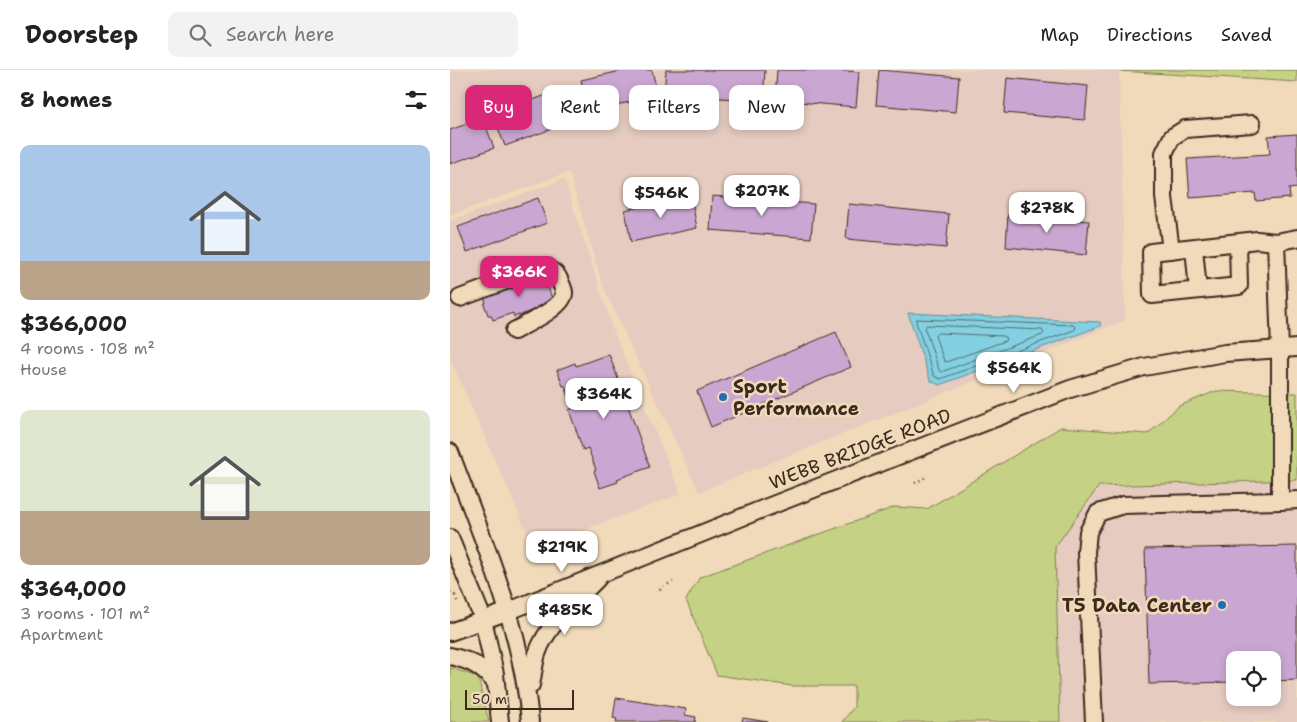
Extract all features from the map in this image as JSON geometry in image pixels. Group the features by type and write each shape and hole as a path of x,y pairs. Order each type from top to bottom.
{"street":[{"path":"1171,250 1164,197 1164,153 1172,137 1185,129 1252,124"},
{"path":"1238,243 1239,286 1152,295 1151,252 1257,240 1276,242 1297,238"},
{"path":"1276,242 1280,349 1280,501"},
{"path":"1194,248 1198,290"},
{"path":"460,298 538,269 549,270 558,277 564,292 562,298 552,310 514,331"},
{"name":"WEBB BRIDGE ROAD","path":"450,632 509,611 1070,389 1144,367 1225,353 1297,348"},
{"path":"450,452 509,611 523,668 529,702 530,722"},
{"path":"1094,722 1086,552 1088,532 1098,513 1123,505 1297,500"},
{"path":"450,538 483,619 496,682 500,722"},
{"path":"529,702 537,654 544,638 566,610 604,572"},
{"path":"450,656 475,663 485,670 496,682"}],"path":[{"path":"928,415 936,409"},
{"path":"915,483 926,477"},
{"path":"660,590 673,582"},
{"path":"450,592 455,595"}],"shaded area":[{"path":"455,70 1297,70 1297,82 1119,71 1125,320 699,492 603,286 569,172 450,215 450,72"},
{"path":"564,179 614,333 681,494 534,548 450,358 450,221"},
{"path":"1297,480 1297,722 1060,722 1054,547 1099,486"}],"green space":[{"path":"1297,70 1297,82 1119,71"},
{"path":"1216,391 1297,393 1297,480 1099,486 1055,547 1060,722 842,722 854,707 854,686 792,686 717,675 686,600 700,577 895,507 927,509 1061,427 1148,434 1179,406"},
{"path":"451,668 478,677 489,722 450,722"}],"water":[{"path":"908,313 1100,322 1101,326 939,385 930,380"}],"building":[{"path":"625,70 652,70 655,85 629,85 629,102 619,104 619,85 582,85 581,80"},
{"path":"666,70 765,70 764,85 729,85 729,99 719,98 719,85 665,85"},
{"path":"777,70 859,72 856,107 804,103 804,85 776,85"},
{"path":"879,70 959,77 956,112 876,105"},
{"path":"1007,78 1088,86 1085,120 1004,113"},
{"path":"542,97 542,130 549,130 505,146 499,130 532,130 532,100"},
{"path":"465,125 465,130 487,130 494,148 450,164 450,130"},
{"path":"1297,134 1297,188 1289,189 1290,198 1256,201 1255,193 1190,198 1187,159 1270,154 1268,136"},
{"path":"691,196 697,228 631,242 625,210"},
{"path":"712,196 814,204 811,238 710,230"},
{"path":"538,198 547,223 467,252 458,227"},
{"path":"849,204 949,214 946,248 846,239"},
{"path":"1008,214 1089,221 1086,255 1006,247"},
{"path":"542,271 553,301 519,316 514,317 513,313 493,320 491,315 488,315 484,304 486,303 484,297"},
{"path":"836,332 851,367 711,427 697,391"},
{"path":"609,354 650,467 617,479 618,482 600,488 588,448 583,450 569,410 573,408 557,370 575,363 576,366"},
{"name":"T5 Data Center","path":"1297,546 1297,680 1281,681 1281,651 1226,651 1226,682 1149,684 1145,549"},
{"path":"616,698 686,709 685,715 696,717 695,722 616,722 617,719 613,718"},
{"path":"743,718 768,722 742,722"}],"place":[{"name":"Sport Performance","path":"723,397"},
{"name":"T5 Data Center","path":"1222,605"}]}
